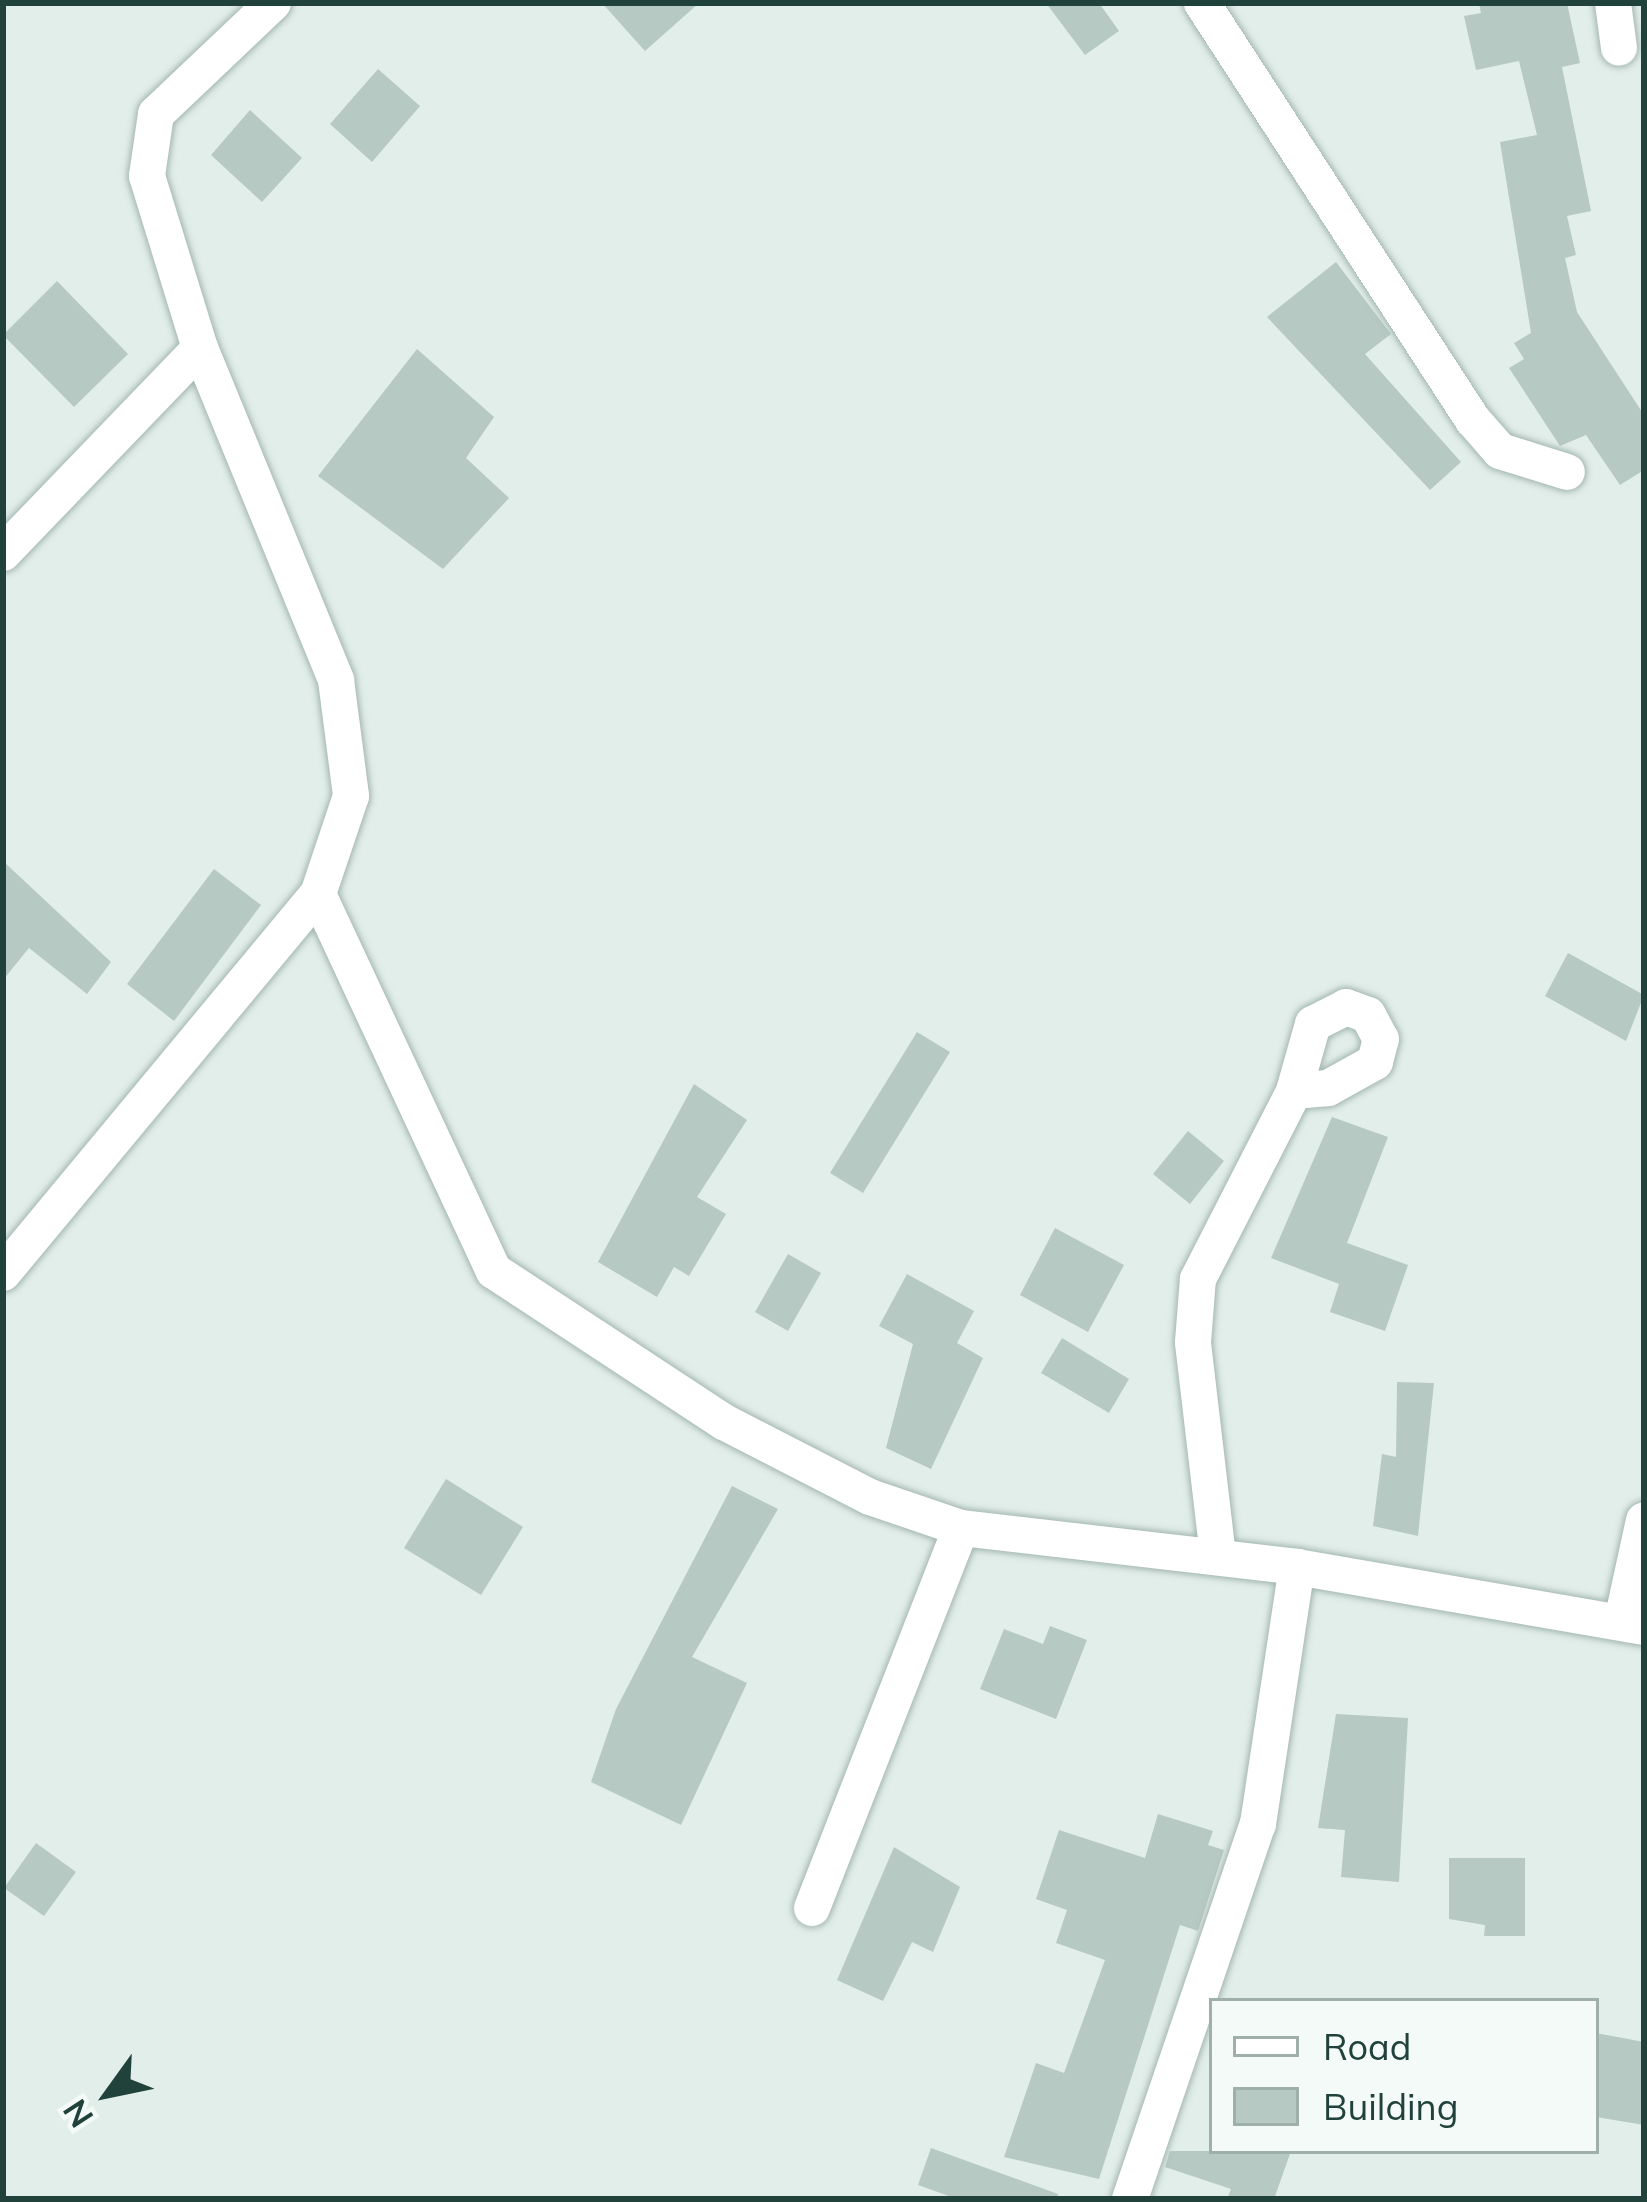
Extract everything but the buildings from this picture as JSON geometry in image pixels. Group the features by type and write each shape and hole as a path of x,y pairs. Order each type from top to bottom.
{"street":[{"path":"3,1273 318,894 351,796 336,680 200,348 147,176 156,114 273,3"},
{"path":"1202,3 1473,420 1499,451 1567,472"},
{"path":"1612,3 1619,48"},
{"path":"3,553 200,348"},
{"path":"318,894 494,1271 724,1422 870,1497 961,1528 1297,1567 1633,1624 1644,1520"},
{"path":"1218,1556 1193,1342 1198,1279 1294,1091"},
{"path":"812,1908 961,1528"},
{"path":"1130,2199 1258,1824 1297,1567"}]}
